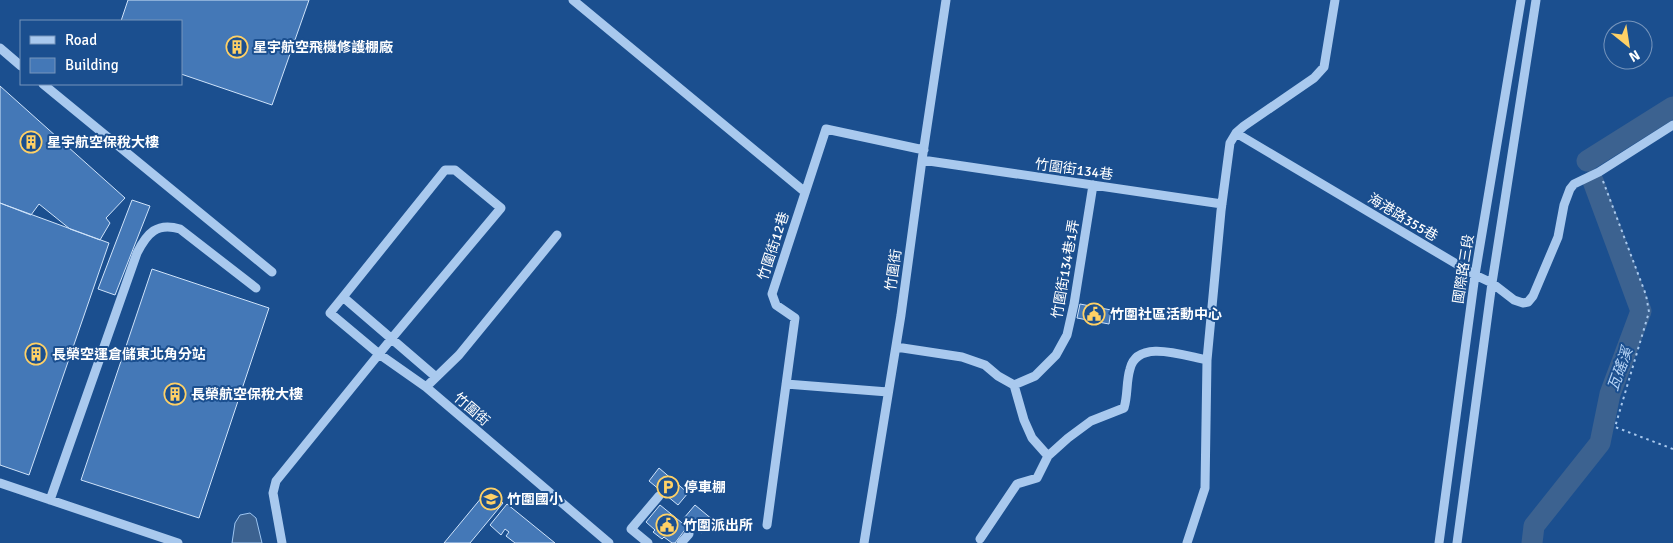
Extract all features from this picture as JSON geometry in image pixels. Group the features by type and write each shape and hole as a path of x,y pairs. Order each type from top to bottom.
{"street":[{"path":"574,0 806,192"},
{"name":"竹圍街","path":"864,543 896,347 946,0"},
{"path":"1187,543 1205,488 1207,360 1222,204 1230,143 1236,133 1244,126 1314,78 1324,67 1335,0"},
{"name":"國際路三段","path":"1439,543 1475,275 1521,0"},
{"path":"1457,543 1492,283 1536,0"},
{"path":"0,48 20,65"},
{"path":"44,85 272,272"},
{"name":"海港路355巷","path":"1236,133 1475,275 1492,283 1514,300 1523,303 1528,302 1533,296 1558,237 1564,205 1574,184 1599,172 1673,125"},
{"name":"竹圍街12巷","path":"766,524 795,318 776,305 772,294 826,129 924,150"},
{"name":"竹圍街134巷","path":"922,160 1222,204"},
{"path":"282,543 273,493 276,481 392,338 502,208 455,170 445,170 343,297 392,338 436,376"},
{"name":"竹圍街134巷1弄","path":"1014,385 1035,376 1056,355 1067,335 1074,304 1093,185"},
{"path":"50,500 136,253 143,241 161,227 180,229 256,288"},
{"path":"426,387 459,354 557,234"},
{"name":"竹圍街","path":"343,297 330,313 379,354 426,387 609,543"},
{"path":"896,347 962,357 985,365 998,376 1014,385 1024,420 1032,438 1048,456"},
{"path":"980,539 1017,484 1037,478 1048,456 1091,421 1124,408 1130,367 1139,354 1152,350 1207,360"},
{"path":"786,384 888,392"},
{"path":"0,483 178,543"},
{"path":"648,543 631,529 659,496"},
{"path":"681,543 688,534"}],"path":[{"path":"1599,172 1646,295 1649,312 1615,427 1673,449"}],"water":[{"path":"250,513 256,518 262,543 232,543 235,523 240,515"}],"building":[{"name":"星宇航空飛機修護棚廠","path":"128,0 309,0 272,105 182,74 182,20 121,20"},
{"name":"星宇航空保稅大樓","path":"0,86 125,198 106,218 110,223 100,240 70,229 39,204 31,215 0,203"},
{"path":"132,200 150,206 115,295 98,289"},
{"name":"長榮空運倉儲東北角分站","path":"0,203 109,243 29,475 0,465"},
{"name":"長榮航空保稅大樓","path":"152,269 269,308 199,518 81,480"},
{"name":"竹圍社區活動中心","path":"1080,304 1111,310 1109,324 1077,318"},
{"name":"停車棚","path":"659,468 688,493 678,505 649,481"},
{"path":"487,491 503,503 494,514 470,543 444,543"},
{"path":"507,504 555,543 515,543 506,536 509,532 505,529 501,535 490,525"},
{"name":"竹圍派出所","path":"660,505 687,527 675,543 664,537 662,539 653,532 655,530 646,522"},
{"path":"695,505 713,520 702,533 684,518"}],"waterway":[{"name":"瓦磘溪","path":"1587,161 1673,107"},
{"name":"瓦磘溪","path":"1532,543 1534,526 1600,443 1610,394 1641,311 1593,181"}],"place":[{"name":"星宇航空飛機修護棚廠","path":"237,47"},
{"name":"星宇航空保稅大樓","path":"31,142"},
{"name":"竹圍社區活動中心","path":"1094,314"},
{"name":"長榮空運倉儲東北角分站","path":"36,354"},
{"name":"長榮航空保稅大樓","path":"175,394"},
{"name":"停車棚","path":"668,487"},
{"name":"竹圍國小","path":"491,499"},
{"name":"竹圍派出所","path":"667,525"}]}
